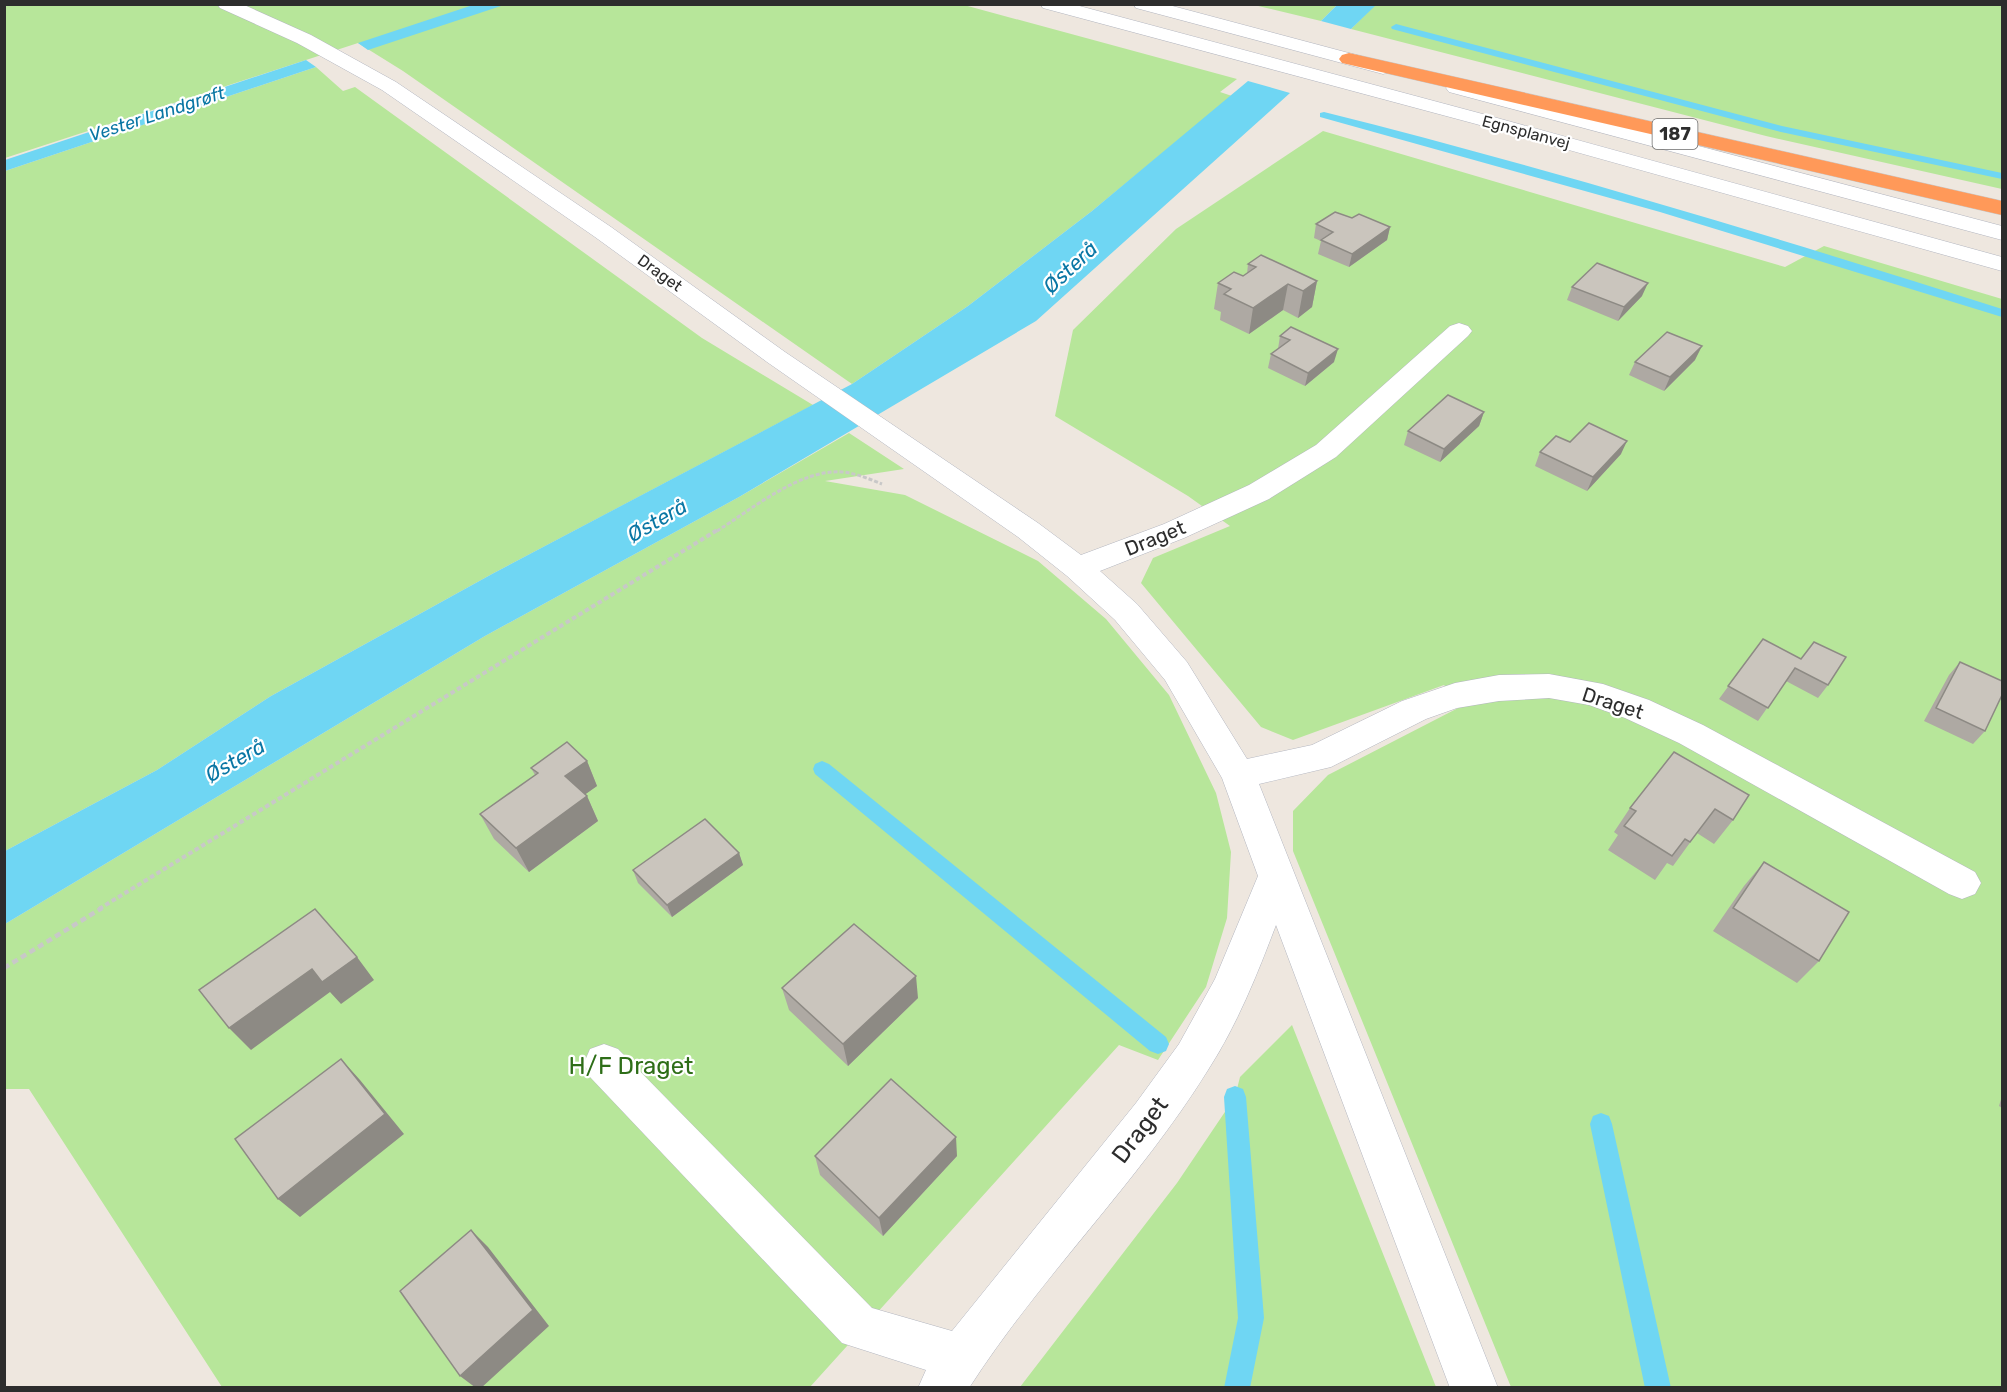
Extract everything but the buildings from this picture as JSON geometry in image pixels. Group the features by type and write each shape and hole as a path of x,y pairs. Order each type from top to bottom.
{"highway":[{"name":"187","path":"1349,59 2002,208"}],"street":[{"name":"Draget","path":"226,4 304,39 389,86 603,232 776,357 1028,530 1078,568 1126,612 1176,671 1238,775 1474,1388"},
{"name":"Egnsplanvej","path":"1049,4 1483,120 2002,264"},
{"name":"Egnsplanvej","path":"1142,4 2002,232"},
{"name":"Draget","path":"1078,568 1174,531 1259,492 1326,451 1460,331"},
{"name":"Draget","path":"1238,775 1319,757 1414,710 1455,696 1499,688 1549,686 1600,697 1637,709 1691,734 1962,883"},
{"name":"Draget","path":"604,1063 858,1327 951,1372 1066,1221 1136,1138 1194,1057 1230,992 1276,876"}],"path":[{"path":"4,968 801,478 833,470 855,472 884,485"}],"green space":[{"path":"1376,4 2002,5 2002,189 1766,136 1351,29"},
{"path":"4,5 964,5 1237,79 1220,92 1232,96 1092,211 968,306 852,384 403,71 358,43 5,158"},
{"path":"1254,5 1337,5 1321,21"},
{"path":"316,67 343,91 355,87 702,338 813,405 492,574 271,696 157,770 5,851 5,171"},
{"path":"1323,131 1785,267 1824,246 2002,299 2002,1387 1511,1387 1293,851 1293,811 1328,775 1462,706 1444,685 1293,740 1261,727 1141,583 1153,558 1230,526 1188,496 1055,416 1073,330 1176,229"},
{"name":"H/F Draget","path":"849,433 904,469 825,481 905,495 1038,561 1106,619 1169,695 1216,793 1231,852 1227,918 1206,987 1158,1060 1119,1045 810,1387 222,1387 29,1089 5,1089 5,924 485,636 739,497"},
{"path":"1292,1025 1436,1387 1020,1387 1177,1183 1235,1097 1240,1077"}],"water":[{"path":"476,4 504,5 368,50 358,43"},
{"path":"1337,5 1376,5 1351,29 1321,21"},
{"name":"Vester Landgrøft","path":"306,60 316,67 5,171 5,160"},
{"name":"Østerå","path":"1248,81 1290,93 1036,321 739,497 485,636 5,924 5,851 157,770 271,696 492,574 852,384 968,306 1092,211"}],"waterway":[{"path":"1396,27 1781,129 2002,176"},
{"path":"1324,115 1664,210 2002,313"},
{"path":"822,769 1158,1044"},
{"path":"1235,1097 1251,1318 1237,1388"},
{"path":"1601,1124 1658,1388"}]}
